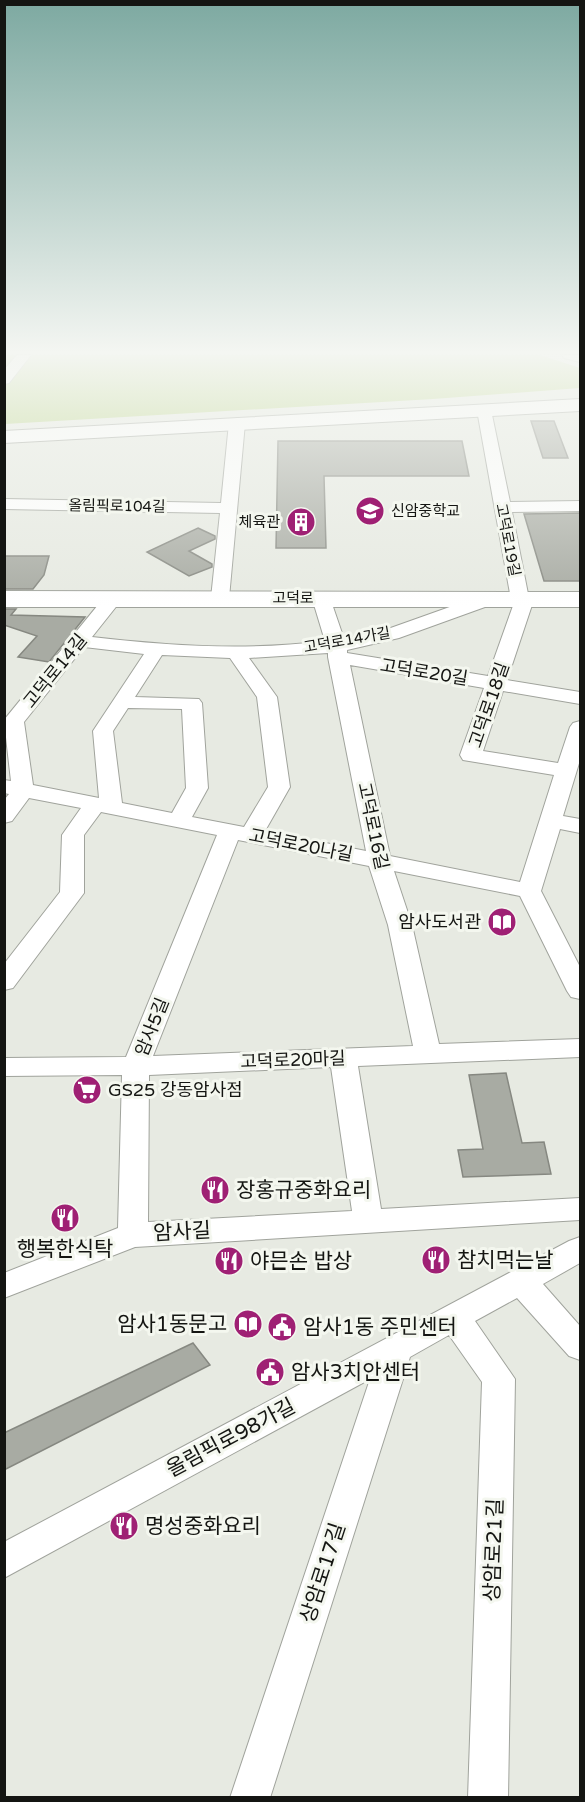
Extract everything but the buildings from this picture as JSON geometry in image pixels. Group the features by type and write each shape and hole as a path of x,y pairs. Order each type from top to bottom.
{"street":[{"path":"220,598 235,439"},
{"name":"고덕로19길","path":"489,439 522,599"},
{"name":"올림픽로104길","path":"4,504 229,508"},
{"path":"502,507 580,506"},
{"name":"고덕로","path":"4,598 580,600"},
{"name":"고덕로14길","path":"14,788 14,721 114,598"},
{"name":"고덕로16길","path":"321,598 337,651 379,861 400,925 428,1054"},
{"name":"고덕로14가길","path":"79,641 156,651 337,651 489,598"},
{"name":"고덕로18길","path":"522,599 497,684 471,755 567,771"},
{"path":"4,982 72,894 73,835 103,806 104,731 156,651"},
{"name":"고덕로20길","path":"337,651 497,684 580,698"},
{"path":"235,652 267,697 279,787 241,833"},
{"path":"123,702 192,703 197,788 179,821"},
{"path":"580,727 529,891 570,950 580,991"},
{"path":"4,816 14,788"},
{"name":"고덕로20나길","path":"14,788 529,891"},
{"path":"551,821 580,826"},
{"name":"암사5길","path":"133,1235 136,1066 241,833"},
{"name":"고덕로20마길","path":"4,1066 136,1066 580,1048"},
{"path":"343,1058 368,1221"},
{"name":"암사길","path":"4,1286 133,1235 580,1209"},
{"name":"올림픽로98가길","path":"4,1561 580,1249"},
{"path":"521,1281 580,1347"},
{"name":"상암로21길","path":"454,1317 499,1379 488,1797"},
{"name":"상암로17길","path":"250,1797 396,1348"}],"place":[{"name":"신암중학교","path":"370,511"},
{"name":"체육관","path":"301,522"},
{"name":"암사도서관","path":"502,922"},
{"name":"GS25 강동암사점","path":"87,1090"},
{"name":"장홍규중화요리","path":"215,1190"},
{"name":"행복한식탁","path":"65,1218"},
{"name":"참치먹는날","path":"436,1260"},
{"name":"야믄손 밥상","path":"229,1261"},
{"name":"암사1동문고","path":"248,1324"},
{"name":"암사1동 주민센터","path":"282,1327"},
{"name":"암사3치안센터","path":"270,1372"},
{"name":"명성중화요리","path":"124,1526"}]}
